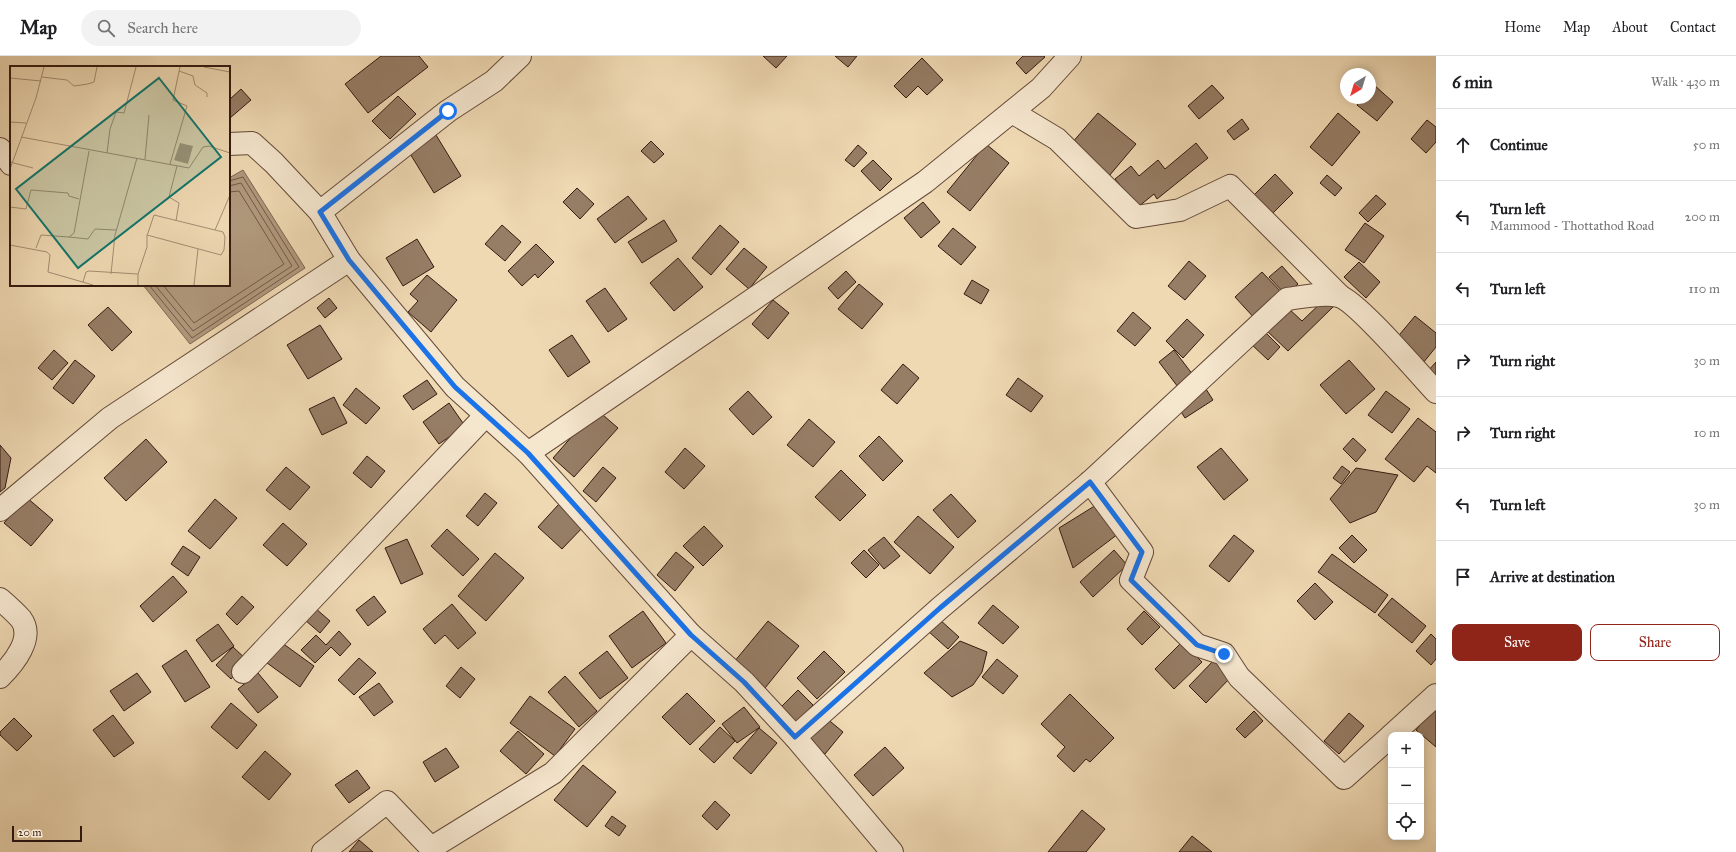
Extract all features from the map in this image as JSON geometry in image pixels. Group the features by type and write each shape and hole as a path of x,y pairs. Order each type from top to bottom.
{"street":[{"path":"320,212 448,111 494,81 520,56"},
{"path":"528,453 925,182 1040,88 1070,56"},
{"path":"1012,112 1058,139 1136,217 1180,210 1230,186 1340,296 1362,312 1436,392"},
{"path":"230,144 252,143 274,163 320,212 349,260 455,387 528,453 691,635 744,682 795,737 892,852"},
{"path":"0,149 10,163"},
{"path":"0,510 110,418 349,260"},
{"path":"795,737 940,608 1090,482 1287,300 1317,295 1340,296"},
{"path":"243,672 486,415"},
{"path":"1090,482 1142,552 1131,580 1197,645 1224,654 1239,677 1344,778 1388,738"},
{"path":"0,599 22,620 25,635 22,649 12,666 0,677"},
{"path":"323,852 387,802 431,848 553,773 691,635"},
{"path":"1394,732 1436,695"}],"water":[{"path":"243,170 305,268 190,344 144,286 230,286 230,177"}],"building":[{"path":"381,56 419,56 428,67 368,113 345,84"},
{"path":"763,56 787,56 776,68"},
{"path":"835,56 857,56 848,67"},
{"path":"1023,56 1045,57 1026,74 1016,63"},
{"path":"922,58 943,80 927,95 918,86 906,98 894,86"},
{"path":"1212,85 1224,98 1199,119 1188,106"},
{"path":"1376,87 1393,102 1377,121 1357,105 1376,104"},
{"path":"241,89 251,100 230,118 230,99"},
{"path":"398,96 416,114 390,139 372,121"},
{"path":"1098,113 1136,144 1109,176 1071,144"},
{"path":"1338,113 1360,132 1332,166 1310,147"},
{"path":"1242,119 1249,129 1234,140 1227,131"},
{"path":"1427,120 1436,127 1436,142 1426,153 1411,139"},
{"path":"436,135 461,176 434,193 409,152"},
{"path":"651,141 664,154 654,163 641,151"},
{"path":"1196,143 1208,158 1157,199 1154,194 1138,207 1115,179 1131,166 1139,176 1158,160 1165,169"},
{"path":"986,144 1009,163 970,211 947,192"},
{"path":"858,145 867,153 854,167 845,160"},
{"path":"873,160 892,179 880,191 861,171"},
{"path":"1275,174 1293,193 1268,218 1250,199"},
{"path":"1327,175 1342,188 1335,196 1320,183"},
{"path":"577,188 594,204 580,219 563,202"},
{"path":"1376,195 1386,204 1368,222 1359,213"},
{"path":"628,196 647,219 615,243 597,219"},
{"path":"923,202 940,222 921,238 904,218"},
{"path":"664,220 677,241 642,263 628,242"},
{"path":"1365,223 1384,236 1364,263 1345,250"},
{"path":"502,225 521,242 505,261 485,244"},
{"path":"720,225 739,242 711,275 692,258"},
{"path":"953,228 976,247 961,265 938,246"},
{"path":"417,239 434,267 403,286 386,258"},
{"path":"536,244 554,262 538,278 535,274 522,286 508,271"},
{"path":"744,248 767,267 749,289 726,269"},
{"path":"678,258 703,287 674,311 650,283"},
{"path":"1189,261 1206,276 1185,300 1168,286"},
{"path":"1359,262 1380,282 1366,298 1344,277"},
{"path":"1282,266 1298,284 1286,295 1269,277"},
{"path":"846,271 856,282 838,299 828,288"},
{"path":"1262,272 1284,295 1257,321 1235,297"},
{"path":"427,275 457,300 431,332 408,312 418,301 410,294"},
{"path":"972,280 989,290 981,304 964,294"},
{"path":"859,284 883,304 862,329 838,309"},
{"path":"605,288 627,319 608,332 586,301"},
{"path":"329,298 337,308 325,318 317,308"},
{"path":"1326,298 1334,306 1288,351 1265,329 1287,307 1302,321"},
{"path":"773,300 789,313 768,339 752,324"},
{"path":"108,307 132,332 112,351 88,325"},
{"path":"1133,312 1151,328 1135,346 1117,331"},
{"path":"1415,316 1436,333 1436,347 1423,363 1395,340"},
{"path":"1187,319 1204,335 1183,358 1166,341"},
{"path":"320,325 342,359 308,379 287,345"},
{"path":"1263,330 1280,347 1268,360 1250,343"},
{"path":"572,335 590,362 568,377 549,350"},
{"path":"54,350 68,363 52,380 38,368"},
{"path":"1174,350 1193,375 1178,387 1159,362"},
{"path":"75,360 95,376 73,404 53,388"},
{"path":"1349,360 1375,389 1346,414 1320,385"},
{"path":"1436,362 1436,377 1428,371"},
{"path":"903,364 919,378 897,404 881,390"},
{"path":"1018,378 1043,396 1031,412 1006,395"},
{"path":"427,380 437,394 413,410 403,396"},
{"path":"1204,386 1213,400 1185,418 1176,404"},
{"path":"356,388 380,408 366,424 343,405"},
{"path":"748,391 772,417 753,435 729,409"},
{"path":"1386,391 1410,409 1392,433 1368,415"},
{"path":"334,397 347,423 322,435 309,409"},
{"path":"449,403 465,426 439,444 423,422"},
{"path":"596,409 618,428 574,477 553,458"},
{"path":"1418,418 1436,432 1436,473 1427,466 1414,482 1385,459"},
{"path":"809,419 835,442 813,467 787,445"},
{"path":"879,436 903,461 883,481 859,456"},
{"path":"1353,438 1366,450 1356,462 1343,449"},
{"path":"146,439 167,462 126,501 104,478"},
{"path":"0,445 11,458 5,488 0,492"},
{"path":"685,448 705,466 684,489 665,472"},
{"path":"1221,448 1248,480 1224,500 1197,467"},
{"path":"367,456 385,471 371,488 353,473"},
{"path":"1342,466 1350,472 1341,484 1333,478"},
{"path":"286,467 310,487 290,510 266,490"},
{"path":"603,467 616,478 596,502 583,491"},
{"path":"1356,468 1398,475 1376,512 1350,523 1330,499"},
{"path":"841,470 866,495 840,521 815,497"},
{"path":"485,493 497,503 478,526 466,516"},
{"path":"951,494 976,521 958,538 933,510"},
{"path":"26,497 53,520 31,546 4,523"},
{"path":"215,499 237,518 210,549 188,531"},
{"path":"1101,502 1122,531 1073,568 1059,528"},
{"path":"559,504 584,526 562,549 538,527"},
{"path":"918,516 954,547 930,574 894,542"},
{"path":"283,523 307,544 287,566 263,545"},
{"path":"704,526 723,546 703,566 683,546"},
{"path":"447,529 479,559 463,576 431,546"},
{"path":"1234,535 1254,551 1229,582 1209,566"},
{"path":"1352,535 1367,550 1354,563 1339,548"},
{"path":"884,537 900,556 884,569 868,550"},
{"path":"407,539 423,574 401,584 385,548"},
{"path":"183,546 200,557 188,576 171,564"},
{"path":"864,550 879,565 866,578 851,563"},
{"path":"1114,550 1127,565 1093,597 1080,582"},
{"path":"676,552 694,567 675,591 657,575"},
{"path":"495,553 524,578 486,621 458,596"},
{"path":"1332,554 1388,595 1375,613 1318,572"},
{"path":"173,576 187,592 153,622 140,606"},
{"path":"1315,583 1333,602 1315,620 1297,601"},
{"path":"242,596 254,607 237,625 226,614"},
{"path":"374,596 386,612 368,626 356,610"},
{"path":"1392,598 1426,626 1412,643 1378,615"},
{"path":"452,604 476,633 458,649 445,635 435,644 423,629"},
{"path":"993,605 1019,627 1003,644 978,623"},
{"path":"315,608 330,621 320,633 305,620"},
{"path":"643,611 666,643 632,668 609,636"},
{"path":"1144,611 1160,627 1142,645 1127,629"},
{"path":"939,619 959,637 948,649 928,631"},
{"path":"768,621 799,646 765,688 734,662"},
{"path":"218,624 234,646 212,662 196,640"},
{"path":"339,631 351,644 340,656 331,647 315,663 301,650 316,635 326,645"},
{"path":"1431,634 1436,639 1436,659 1431,665 1416,651"},
{"path":"278,640 314,666 300,687 263,660"},
{"path":"960,641 987,652 982,672 973,685 952,697 924,673"},
{"path":"1182,642 1202,662 1174,689 1155,669"},
{"path":"233,647 248,661 231,679 216,665"},
{"path":"186,650 210,687 185,702 162,666"},
{"path":"607,651 628,678 600,699 579,673"},
{"path":"824,651 845,672 817,699 797,678"},
{"path":"359,658 376,673 354,695 338,680"},
{"path":"997,659 1018,676 1003,694 982,677"},
{"path":"1215,659 1232,676 1206,703 1189,686"},
{"path":"461,667 475,679 460,698 446,686"},
{"path":"137,673 151,692 124,711 110,691"},
{"path":"258,673 278,697 258,713 238,689"},
{"path":"565,676 597,711 579,727 548,692"},
{"path":"379,683 393,702 374,716 359,697"},
{"path":"798,690 813,705 792,726 777,711"},
{"path":"687,693 715,721 690,745 662,717"},
{"path":"1070,694 1114,738 1090,762 1086,759 1074,772 1057,756 1065,747 1041,724"},
{"path":"530,696 575,729 555,756 510,723"},
{"path":"231,703 257,725 237,749 211,727"},
{"path":"744,707 760,727 737,743 722,724"},
{"path":"1434,707 1436,709 1436,747 1424,737 1424,732 1418,732 1416,730"},
{"path":"1254,711 1263,721 1245,738 1236,729"},
{"path":"1349,713 1364,726 1339,754 1324,741"},
{"path":"113,715 134,743 114,757 93,730"},
{"path":"825,717 843,732 825,754 807,739"},
{"path":"14,718 32,736 17,751 0,735 0,732"},
{"path":"720,727 735,741 714,763 699,749"},
{"path":"759,728 777,743 751,774 733,758"},
{"path":"518,731 544,754 526,774 500,751"},
{"path":"885,747 904,768 873,796 854,775"},
{"path":"446,748 459,767 435,782 423,762"},
{"path":"265,751 291,774 269,800 242,777"},
{"path":"583,765 616,792 587,827 554,800"},
{"path":"357,770 370,788 349,803 335,785"},
{"path":"715,801 730,815 717,830 702,816"},
{"path":"1082,810 1105,829 1086,852 1048,852"},
{"path":"612,816 626,826 619,836 605,826"},
{"path":"1192,836 1212,852 1179,852"},
{"path":"359,840 373,852 349,852"}],"route":[{"path":"448,111 320,212 349,260 401,320 455,387 528,453 691,635 744,682 795,737 940,608 1078,490 1090,482 1142,552 1131,580 1197,645 1224,654"}]}
